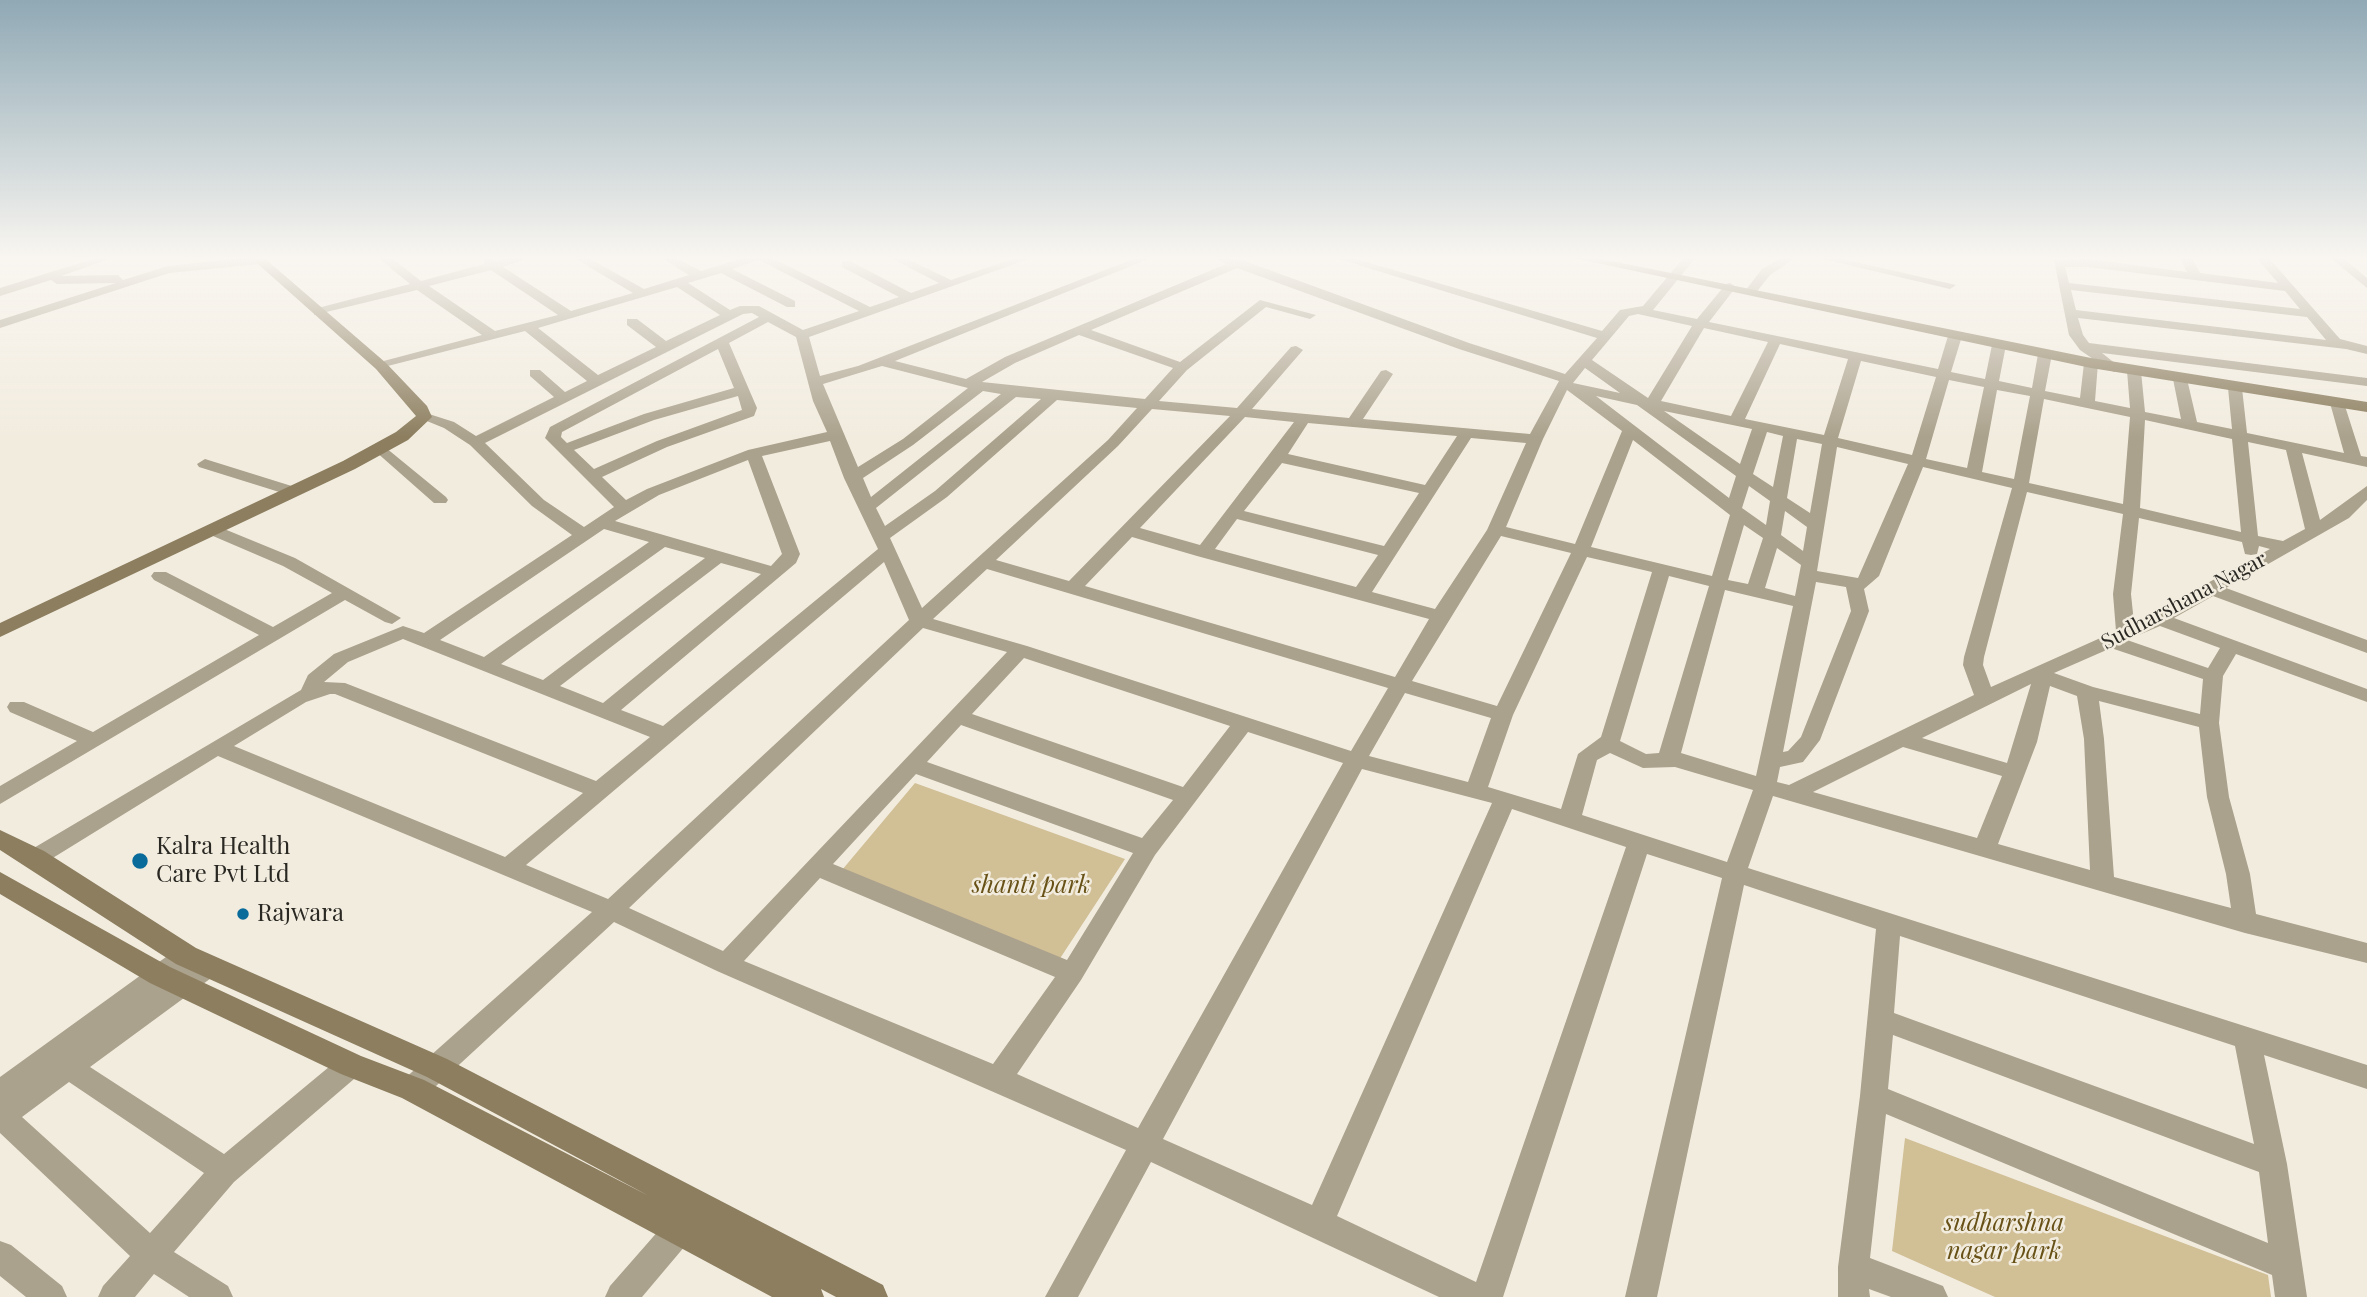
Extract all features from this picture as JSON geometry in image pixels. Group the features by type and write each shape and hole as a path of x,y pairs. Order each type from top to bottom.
{"street":[{"path":"0,324 23,317"},
{"path":"324,317 381,366 421,409 424,416 449,425 475,442 538,503 584,535"},
{"path":"465,317 493,336"},
{"path":"381,366 567,317"},
{"path":"475,442 726,317"},
{"path":"624,508 553,438 555,430 768,317 802,335 857,317"},
{"path":"815,382 882,362 997,317"},
{"path":"852,478 908,442 974,385 1010,360 1114,317"},
{"path":"413,1089 611,909 1112,443 1182,367 1245,317"},
{"path":"1383,317 1569,383 1686,411 1918,460 2285,547"},
{"path":"1539,317 1605,336"},
{"path":"1061,1297 1356,760 1440,615 1496,530 1535,439 1569,383 1622,317"},
{"path":"1661,317 2360,461"},
{"path":"1650,403 1707,317"},
{"path":"1867,317 2114,368 2367,407"},
{"path":"2071,317 2076,335 2085,347 2114,368"},
{"path":"2099,317 2367,349"},
{"path":"2313,317 2334,342 2342,346"},
{"path":"632,322 665,347"},
{"path":"528,327 596,381"},
{"path":"1080,331 1182,367"},
{"path":"802,335 815,382 852,478 919,621 1020,650 1356,760 1476,790 2367,1077"},
{"path":"1569,383 1772,537 1807,569 1862,584 1870,576 1918,460 1955,336"},
{"path":"592,476 662,444 744,416 751,408 721,341"},
{"path":"1736,421 1775,341"},
{"path":"1974,473 1999,345"},
{"path":"2085,347 2367,382"},
{"path":"1074,587 1241,414 1296,350"},
{"path":"1985,698 1973,665 1974,657 2021,485 2045,354"},
{"path":"1641,1297 1735,873 1765,788 1803,603 1830,441 1856,356"},
{"path":"882,362 974,385 1013,391 1535,439"},
{"path":"1586,362 1650,403 1746,478 1815,525"},
{"path":"2087,405 2091,363"},
{"path":"2134,371 2138,415 2132,510 2118,637 2213,676"},
{"path":"535,373 563,398"},
{"path":"1353,423 1386,374"},
{"path":"2180,379 2190,426"},
{"path":"2235,388 2238,436 2252,539 2250,567"},
{"path":"564,449 649,417 743,390"},
{"path":"867,507 894,489 1013,391"},
{"path":"507,868 667,736 1054,395"},
{"path":"2337,403 2360,461"},
{"path":"1665,457 1686,411"},
{"path":"0,631 380,448 402,436 424,416"},
{"path":"1203,552 1278,457 1304,418"},
{"path":"1675,760 1670,754 1670,746 1721,583 1736,512 1761,426"},
{"path":"1476,790 1503,715 1581,549 1630,429"},
{"path":"1755,591 1772,537 1791,432"},
{"path":"1361,594 1390,553 1426,490 1466,434"},
{"path":"425,641 624,508 688,476 753,453 835,435"},
{"path":"2293,447 2314,531"},
{"path":"380,448 440,500"},
{"path":"606,712 790,559 791,554 753,453"},
{"path":"1278,457 1426,490"},
{"path":"205,464 292,491"},
{"name":"Sudharshana Nagar","path":"1789,794 1985,698 2159,619 2343,514 2367,491"},
{"path":"1232,513 1390,553"},
{"path":"602,523 776,573"},
{"path":"212,530 289,562 392,618"},
{"path":"1496,530 1803,603"},
{"path":"1130,531 1440,615"},
{"path":"486,665 662,541"},
{"path":"545,688 719,556"},
{"path":"984,562 1503,715"},
{"path":"1569,820 1589,754 1609,744 1662,570"},
{"path":"160,576 274,635"},
{"path":"1770,762 1795,757 1810,740 1860,611 1854,583"},
{"path":"2211,589 2367,647"},
{"path":"0,796 344,593"},
{"path":"2159,619 2367,696"},
{"path":"310,691 315,678 341,658 403,632 667,736"},
{"path":"2231,646 2213,676 2211,732 2218,797 2238,874 2245,923"},
{"path":"726,964 819,868 1020,650"},
{"path":"1984,850 2026,742 2037,675 2211,732"},
{"path":"35,858 310,691 338,688 600,791"},
{"path":"2087,692 2094,739 2102,881"},
{"path":"17,707 94,740"},
{"path":"959,717 1186,796"},
{"path":"998,1079 1072,973 1147,849 1244,723"},
{"path":"1902,739 2014,772"},
{"path":"1609,744 1643,761 1675,760 1765,788 2245,923 2367,953"},
{"path":"218,748 611,909 726,964 998,1079 1143,1147 1319,1223 1470,1296 1639,843"},
{"path":"913,765 1147,849"},
{"path":"1319,1223 1505,800"},
{"path":"0,839 35,858 185,970 351,1065 413,1089 807,1297"},
{"path":"819,868 1072,973"},
{"path":"0,882 185,970 437,1068 871,1297"},
{"path":"1889,924 1854,1282 1932,1297"},
{"path":"0,1109 68,1067 185,970"},
{"path":"0,1109 185,970"},
{"path":"1881,1019 2272,1164"},
{"path":"2247,1037 2272,1164 2291,1297"},
{"path":"114,1297 224,1172 351,1065"},
{"path":"68,1067 203,1154 224,1172"},
{"path":"1874,1096 2285,1265"},
{"path":"0,1109 150,1254 217,1297"},
{"path":"621,1297 699,1206"},
{"path":"0,1256 51,1297"}],"green space":[{"name":"shanti park","path":"915,783 1125,859 1059,960 842,870"},
{"name":"sudharshna nagar park","path":"1905,1138 2268,1275 2271,1297 1995,1297 1892,1251"}],"place":[{"name":"Kalra Health Care Pvt Ltd","path":"140,861"},
{"name":"Rajwara","path":"243,914"}]}
